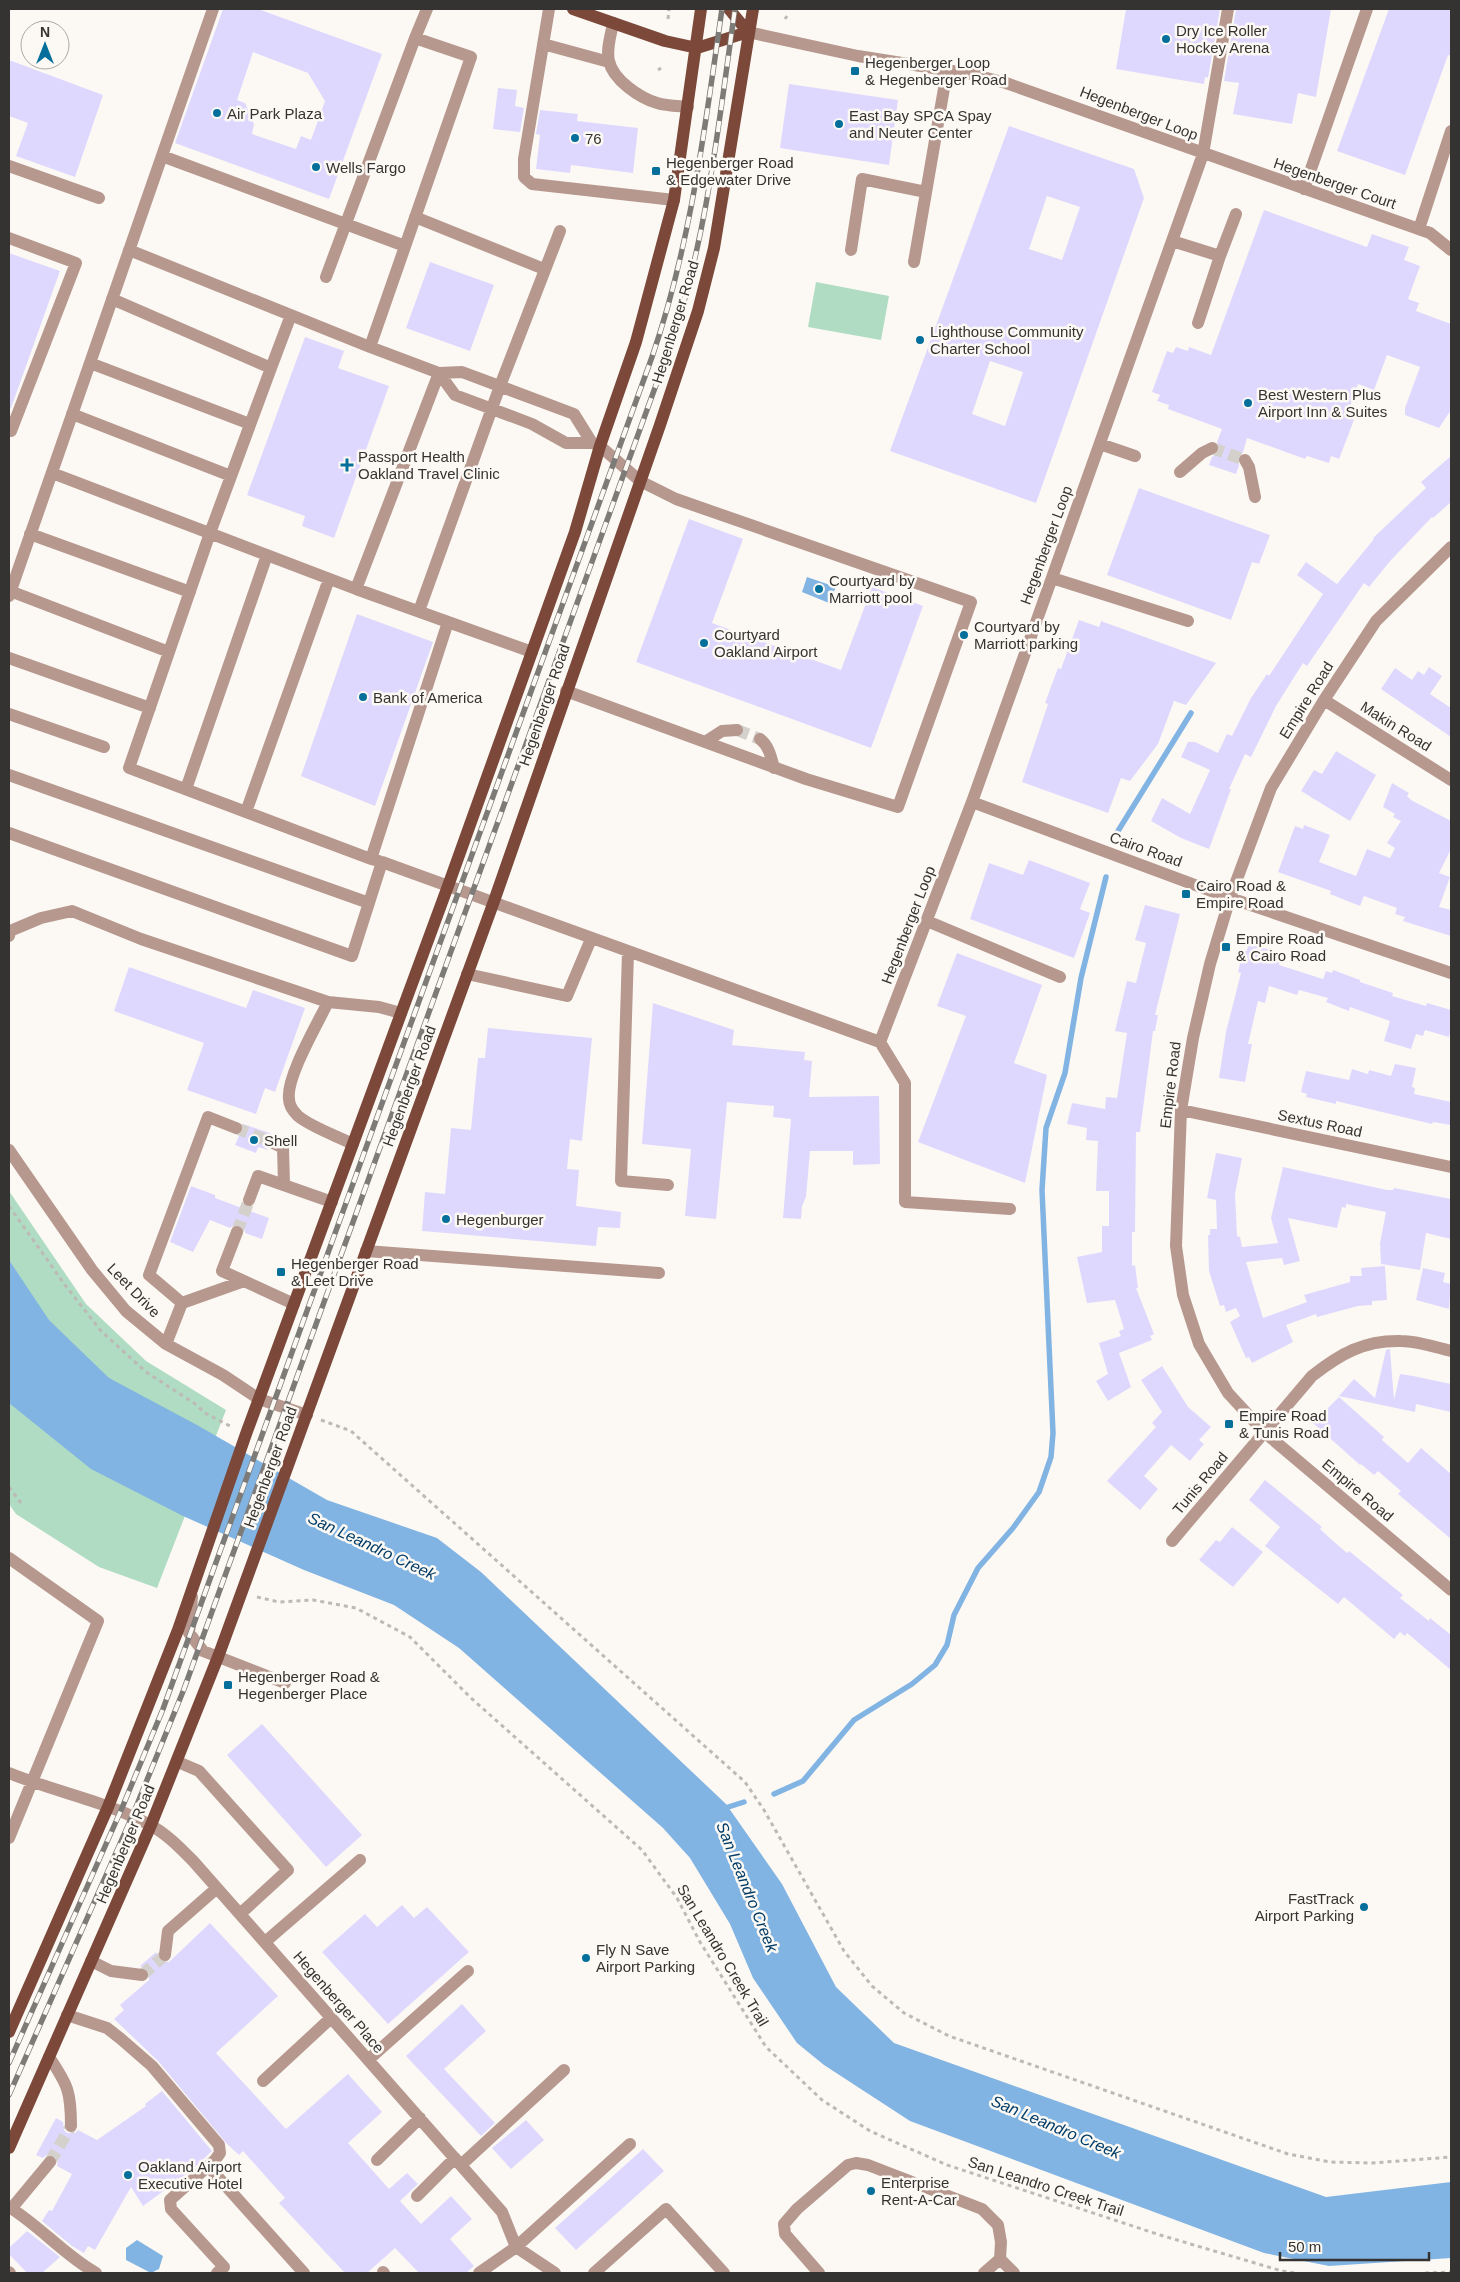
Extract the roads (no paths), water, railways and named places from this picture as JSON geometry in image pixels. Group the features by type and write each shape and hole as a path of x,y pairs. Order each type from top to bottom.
{"main road":[{"path":"573,9 665,41 697,48 748,32 730,9"},
{"name":"Hegenberger Road","path":"9,2032 108,1807 193,1590 204,1552 259,1399 448,886 575,532 596,445 636,342 674,200 701,9"},
{"name":"Hegenberger Road","path":"9,2148 178,1762 493,904 698,311 714,248 725,190 753,9"}],"street":[{"path":"169,652 10,594 213,9"},
{"path":"326,277 427,9"},
{"path":"549,9 524,159 524,177 532,184 674,200"},
{"path":"1203,154 1228,9"},
{"path":"1304,189 1367,9"},
{"path":"613,23 608,48 609,62 618,79 632,90 657,103 688,107"},
{"name":"Hegenberger Loop","path":"748,32 858,56 947,70 1006,83 1042,94 1203,154 972,802 880,1042"},
{"path":"370,347 471,57 415,38"},
{"path":"543,44 609,62"},
{"path":"914,262 947,70"},
{"path":"1419,229 1451,131"},
{"name":"Hegenberger Court","path":"1203,154 1430,233 1451,250"},
{"path":"162,156 405,246"},
{"path":"9,166 99,198"},
{"path":"851,250 862,179 926,192"},
{"path":"1198,323 1236,214"},
{"path":"415,217 544,269"},
{"path":"419,612 491,410 560,231"},
{"path":"9,238 76,263 11,431 9,430"},
{"path":"1172,240 1220,256"},
{"path":"129,250 370,347 440,373 462,372 574,414 596,445 640,481 676,499 971,602 898,807 806,780 566,691"},
{"path":"112,299 271,368"},
{"path":"291,315 210,533 130,768 493,904 880,1042 905,1083 905,1202 1010,1209"},
{"path":"90,363 250,424"},
{"path":"440,373 455,395 532,424 566,443 596,445"},
{"path":"356,589 440,373"},
{"path":"72,414 231,476"},
{"path":"1100,444 1135,456"},
{"path":"1180,472 1202,453 1212,448"},
{"path":"1245,460 1249,467 1255,497"},
{"path":"52,473 356,589 532,652"},
{"path":"30,534 190,592"},
{"name":"Empire Road","path":"1451,547 1376,621 1324,700 1272,788 1230,898 1210,964 1195,1029 1181,1110 1176,1246 1184,1295 1199,1344 1228,1393 1264,1432 1451,1590"},
{"path":"186,789 267,554"},
{"path":"246,812 329,578"},
{"path":"1052,578 1188,621"},
{"path":"9,833 352,956 369,903 376,861 448,622"},
{"path":"9,658 150,708"},
{"name":"Makin Road","path":"1324,700 1451,780"},
{"path":"9,714 104,747"},
{"path":"705,742 722,732 737,730"},
{"path":"760,739 765,743 770,752 774,768"},
{"path":"9,775 369,903"},
{"name":"Cairo Road","path":"972,802 1230,898 1451,974"},
{"path":"9,936 10,931 41,918 72,911 142,939 328,1002 379,1007 401,1013"},
{"path":"927,921 1060,977"},
{"path":"467,974 567,996 591,939"},
{"path":"628,952 621,1181 668,1185"},
{"path":"328,1002 306,1044 290,1086 288,1100 291,1108 301,1118 353,1144"},
{"name":"Sextus Road","path":"1181,1110 1451,1167"},
{"path":"182,1303 149,1275 208,1117 236,1128"},
{"path":"271,1142 283,1148 284,1184"},
{"name":"Leet Drive","path":"9,1150 92,1270 126,1310 166,1344 223,1375 259,1399 306,1415"},
{"path":"249,1200 258,1176 332,1202"},
{"path":"237,1232 222,1271 294,1304"},
{"path":"366,1251 659,1273"},
{"path":"166,1344 182,1303 244,1281"},
{"name":"Tunis Road","path":"1172,1541 1312,1376 1338,1356 1366,1345 1402,1340 1451,1351"},
{"path":"9,1558 98,1621 9,1838"},
{"path":"193,1590 189,1633 203,1651 285,1683"},
{"path":"178,1762 200,1770 288,1870 240,1914"},
{"name":"Hegenberger Place","path":"9,1773 33,1783 108,1807 151,1825 173,1842 217,1888 502,2212 516,2247"},
{"path":"265,1942 360,1860"},
{"path":"165,1955 168,1931 217,1888"},
{"path":"91,1961 112,1971 142,1975"},
{"path":"368,2060 468,1971"},
{"path":"67,2015 107,2028 152,2066 218,2145 220,2153 170,2200 171,2208 224,2271"},
{"path":"263,2081 331,2018"},
{"path":"49,2057 66,2081 71,2104 71,2126"},
{"path":"417,2196 564,2070"},
{"path":"376,2160 420,2118"},
{"path":"479,2273 516,2247 630,2144"},
{"path":"50,2162 10,2208 28,2218 63,2252 96,2273"},
{"path":"819,2273 785,2234 784,2224 798,2208 848,2165 856,2164 894,2174 982,2210 998,2225 1001,2242 1000,2259 984,2273"},
{"path":"208,2166 304,2273"},
{"path":"594,2273 666,2209 724,2273"},
{"path":"516,2247 555,2273"},
{"path":"1000,2259 1014,2273"}],"water":[{"name":"Courtyard by Marriott pool","path":"807,577 836,587 829,603 802,592"},
{"name":"San Leandro Creek","path":"9,1260 49,1320 109,1378 197,1425 327,1500 437,1538 481,1572 726,1804 782,1884 836,1987 894,2043 1326,2197 1451,2182 1451,2258 1329,2266 1264,2253 910,2121 824,2065 797,2043 753,1978 730,1924 690,1858 663,1828 459,1648 394,1605 304,1570 183,1516 91,1469 9,1403"},
{"path":"137,2240 163,2256 159,2269 151,2273 126,2260 126,2248"}],"waterway":[{"path":"1118,831 1191,713"},
{"path":"774,1794 803,1781 854,1720 912,1684 935,1665 947,1645 954,1615 978,1568 1013,1528 1039,1492 1051,1457 1053,1433 1042,1190 1046,1128 1065,1073 1081,978 1106,877"},
{"path":"722,1809 744,1802"}],"tunnel":[{"path":"1212,448 1245,460"},
{"path":"737,730 760,739"},
{"path":"236,1128 271,1142"},
{"path":"237,1232 249,1200"},
{"path":"142,1975 165,1955"},
{"path":"50,2162 71,2126"}],"railway":[{"path":"9,2063 122,1808 163,1709 652,357 666,314 687,228 703,141 722,9"},
{"path":"9,2095 134,1812 184,1689 673,338 685,298 704,216 718,133 735,9"}],"place":[{"name":"Dry Ice Roller Hockey Arena","path":"1166,39"},
{"name":"Hegenberger Loop & Hegenberger Road","path":"855,71"},
{"name":"Air Park Plaza","path":"217,113"},
{"name":"East Bay SPCA Spay and Neuter Center","path":"839,124"},
{"name":"76","path":"575,138"},
{"name":"Wells Fargo","path":"316,167"},
{"name":"Hegenberger Road & Edgewater Drive","path":"656,171"},
{"name":"Lighthouse Community Charter School","path":"920,340"},
{"name":"Best Western Plus Airport Inn & Suites","path":"1248,403"},
{"name":"Passport Health Oakland Travel Clinic","path":"347,465"},
{"name":"Courtyard by Marriott pool","path":"819,589"},
{"name":"Courtyard by Marriott parking","path":"964,635"},
{"name":"Courtyard Oakland Airport","path":"704,643"},
{"name":"Bank of America","path":"363,697"},
{"name":"Cairo Road & Empire Road","path":"1186,894"},
{"name":"Empire Road & Cairo Road","path":"1226,947"},
{"name":"Shell","path":"254,1140"},
{"name":"Hegenburger","path":"446,1219"},
{"name":"Hegenberger Road & Leet Drive","path":"281,1272"},
{"name":"Empire Road & Tunis Road","path":"1229,1424"},
{"name":"Hegenberger Road & Hegenberger Place","path":"228,1685"},
{"name":"FastTrack Airport Parking","path":"1364,1907"},
{"name":"Fly N Save Airport Parking","path":"586,1958"},
{"name":"Oakland Airport Executive Hotel","path":"128,2175"},
{"name":"Enterprise Rent-A-Car","path":"871,2191"}]}
